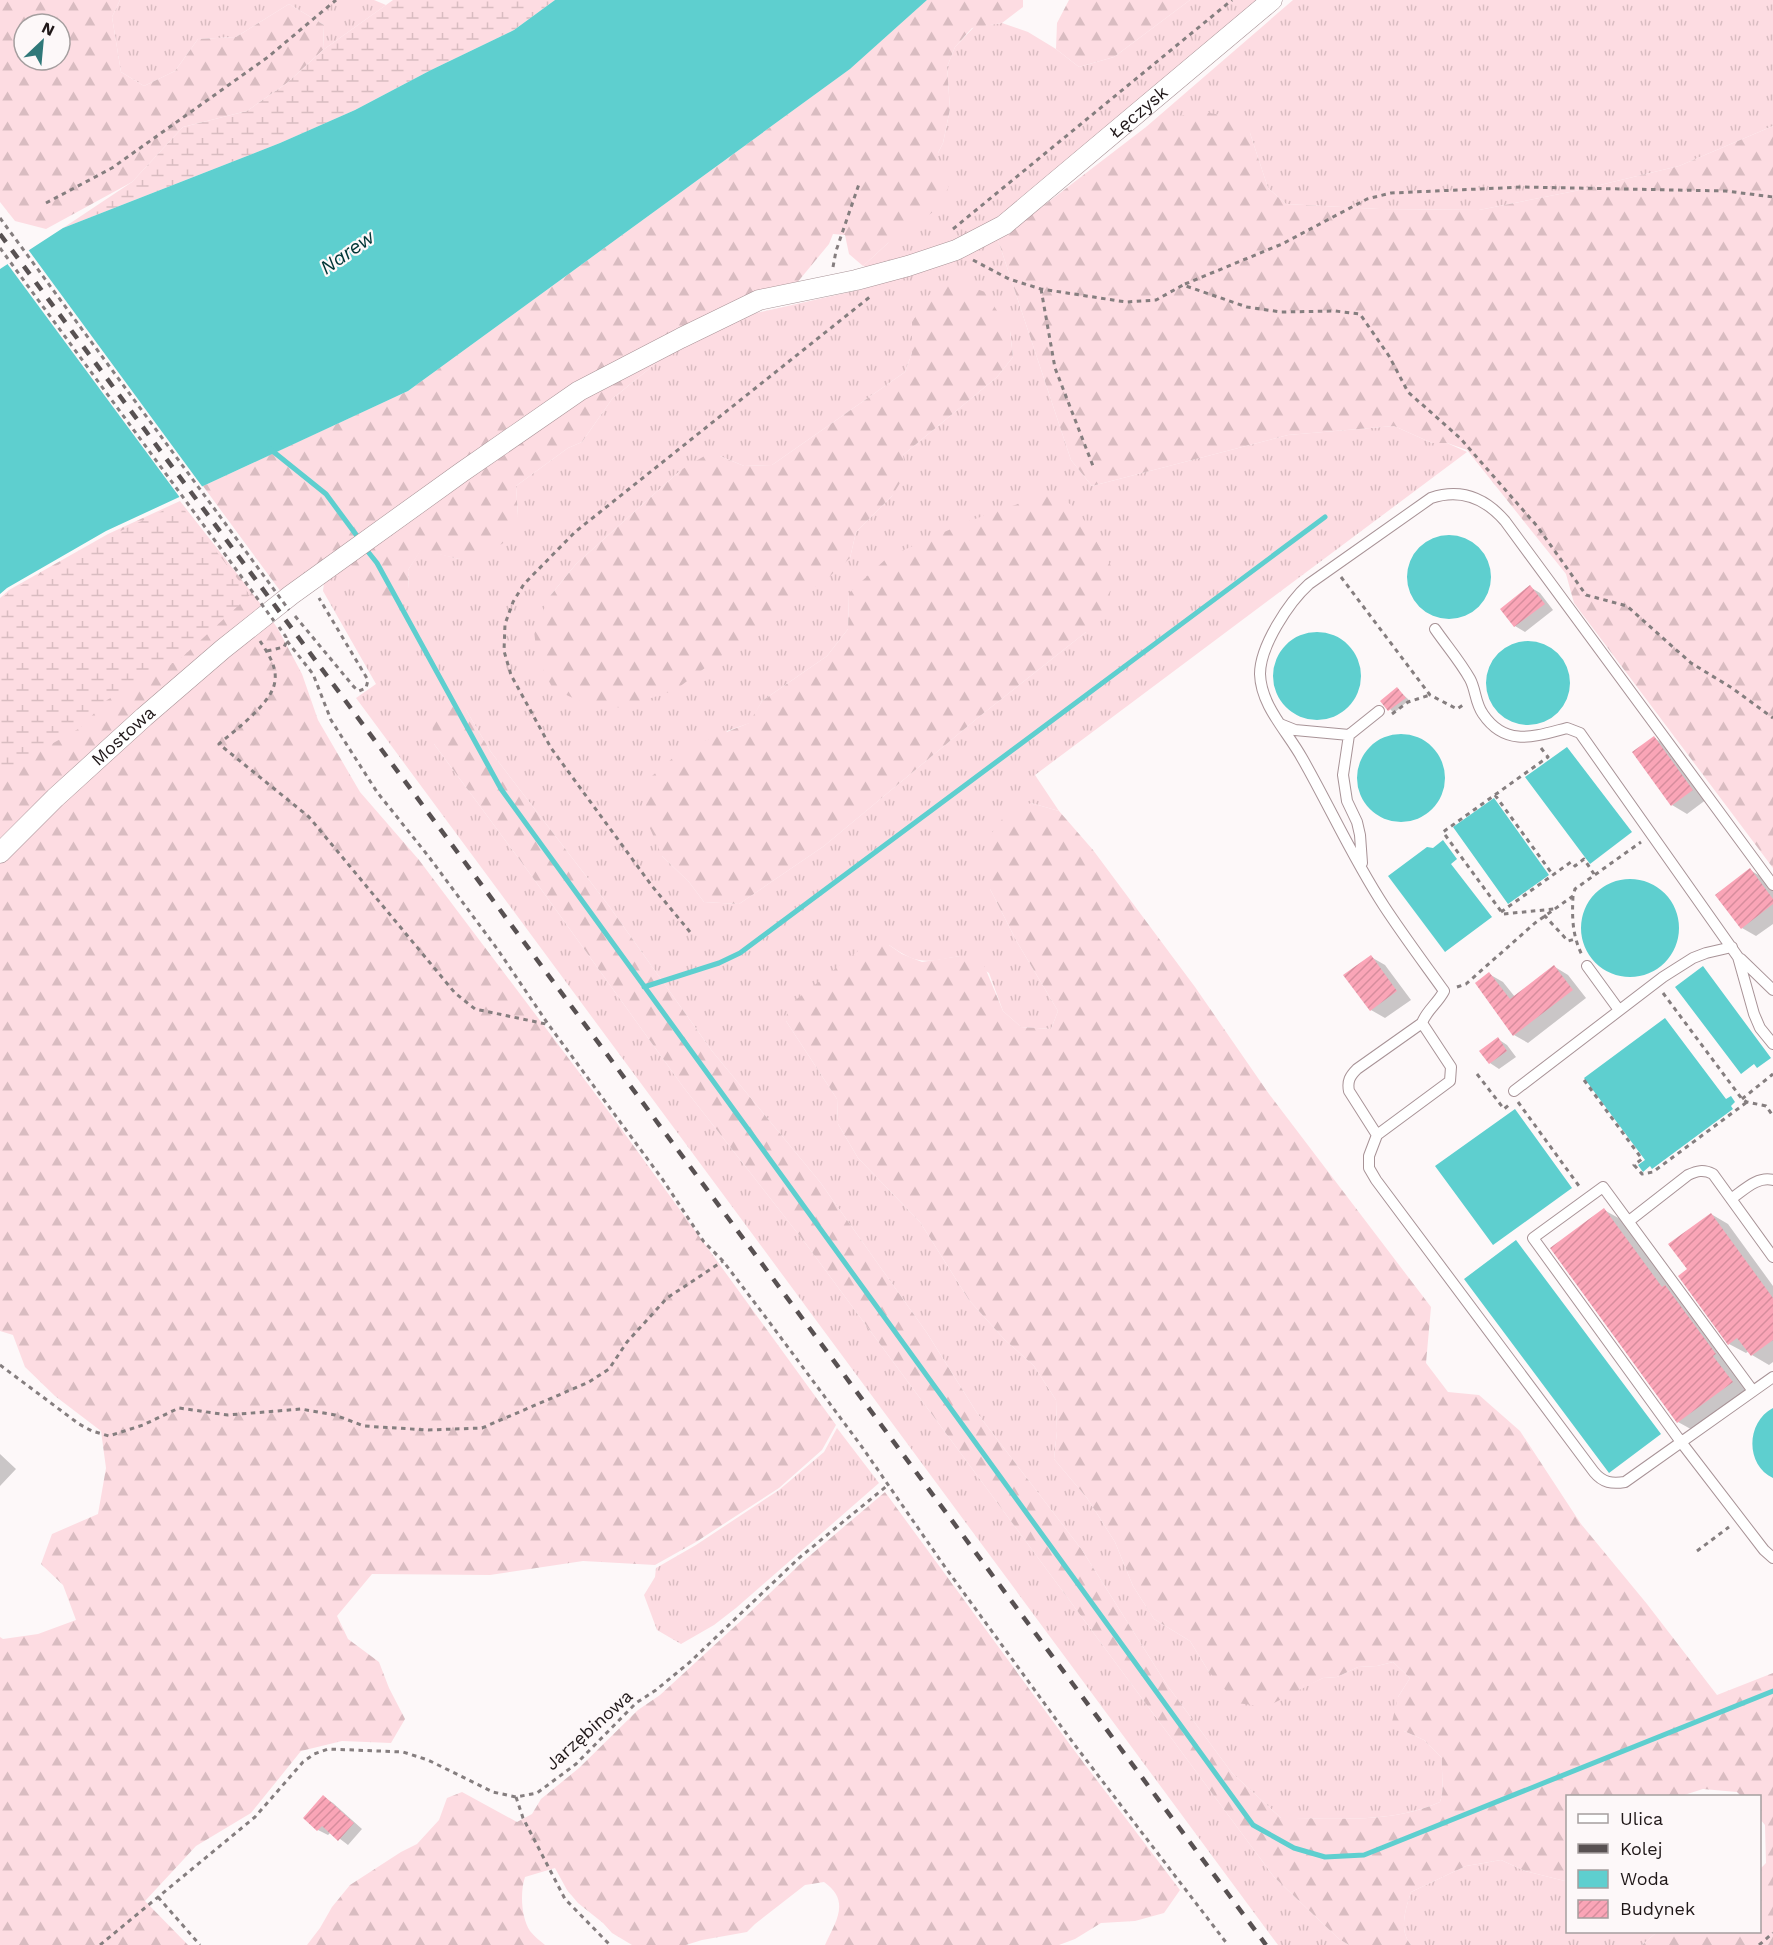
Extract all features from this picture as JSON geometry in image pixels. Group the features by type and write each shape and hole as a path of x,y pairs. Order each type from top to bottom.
{"street":[{"name":"Łęczysk","path":"829,286 908,266 953,241 1004,225 1272,0"},
{"name":"Mostowa","path":"0,853 144,717 223,649 309,582 579,391 759,300 829,286"}],"lane":[{"path":"1377,1135 1349,1091 1347,1084 1350,1076 1422,1023 1444,991 1383,905 1302,758 1268,706 1260,672 1263,656 1281,617 1299,593 1333,566 1431,498 1444,493 1459,494 1473,497 1493,507 1773,885"},
{"path":"1435,629 1470,679 1483,714 1500,730 1521,738 1568,728 1580,733 1735,952 1773,990"},
{"path":"1362,868 1360,835 1357,822 1347,801 1343,775 1349,735 1379,711"},
{"path":"1280,723 1295,729 1349,735"},
{"path":"1514,1091 1654,982 1693,958 1706,953 1735,952"},
{"path":"1735,952 1754,1014 1760,1028 1773,1044"},
{"path":"1587,966 1619,1010"},
{"path":"1422,1023 1451,1067 1450,1081 1377,1135 1369,1156 1369,1168 1599,1478 1614,1483 1625,1482 1773,1377"},
{"path":"1629,1221 1688,1175 1706,1170 1713,1174 1773,1256"},
{"path":"1731,1199 1758,1180 1773,1179"},
{"path":"1753,1391 1603,1187 1533,1238 1681,1442 1764,1550 1773,1558"}],"path":[{"path":"46,202 112,168 268,57 336,0"},
{"path":"1232,0 953,241 985,268 1009,279 1041,289 1126,302 1156,300 1183,285 1282,244 1367,199 1391,193 1523,187 1726,191 1773,196"},
{"path":"829,286 836,251 859,184"},
{"path":"0,218 289,610 307,628 354,687 359,691 366,688 368,680 309,582"},
{"path":"0,248 313,674 331,720 377,792 498,950 548,1024 663,1180 704,1242 723,1261 774,1328 1074,1744 1228,1945"},
{"path":"1183,285 1248,307 1270,311 1302,313 1335,311 1360,314 1389,356 1408,392 1467,446 1537,526 1586,595 1627,606 1691,663 1732,688 1773,718"},
{"path":"1041,289 1055,368 1094,466"},
{"path":"690,932 652,886 551,748 511,675 504,651 505,624 513,602 524,584 575,532 872,295"},
{"path":"1333,566 1430,695 1457,709 1475,696"},
{"path":"251,627 270,656 275,681 266,701 219,744 309,817 455,993 475,1009 548,1024"},
{"path":"267,651 284,647 287,641"},
{"path":"1379,711 1387,718 1408,702 1430,695"},
{"path":"1533,737 1548,757 1443,832 1503,914 1554,909"},
{"path":"1495,795 1553,875"},
{"path":"1587,966 1575,939 1572,916 1575,889 1652,834"},
{"path":"1501,912 1571,861 1575,866 1584,859 1595,875"},
{"path":"1444,991 1466,984 1544,915 1573,896"},
{"path":"1544,915 1568,942 1575,939"},
{"path":"1654,982 1742,1099 1766,1106 1773,1116"},
{"path":"1477,1074 1504,1109 1516,1100 1588,1198"},
{"path":"1742,1099 1773,1074"},
{"path":"1584,1080 1642,1159 1634,1165 1642,1174 1653,1172 1747,1102"},
{"path":"0,1365 79,1424 92,1431 110,1436 143,1425 179,1408 228,1415 301,1408 335,1415 364,1426 428,1430 482,1428 589,1382 609,1369 627,1342 666,1298 723,1261"},
{"name":"Jarzębinowa","path":"516,1797 537,1793 576,1764 636,1703 690,1662 799,1558 888,1485"},
{"path":"1696,1551 1740,1518"},
{"path":"100,1945 255,1817 303,1762 314,1754 328,1749 403,1752 428,1760 494,1792 516,1797 523,1818 565,1899 610,1945"},
{"path":"158,1896 200,1945"},
{"path":"1759,1945 1773,1933"}],"green space":[{"path":"0,0 120,0 112,17 121,72 144,86 175,71 198,39 236,37 289,4 324,25 323,50 287,83 247,111 183,127 132,182 46,229 15,221 0,202"},
{"path":"120,0 374,0 386,5 323,50 324,25 289,4 236,37 198,39 175,71 144,86 121,72 112,17"},
{"path":"393,0 555,0 514,30 355,110 280,143 63,228 132,182 183,127 247,111 287,83 323,50"},
{"path":"927,0 1023,0 1023,7 1002,23 972,28 955,47 947,67 950,109 943,143 938,153 938,173 949,187 933,212 888,243 863,266 849,254 845,235 833,234 829,244 796,284 756,313 713,326 671,351 612,399 582,442 568,448 516,486 518,516 511,538 497,547 459,559 421,550 408,570 409,589 399,600 380,603 355,576 349,558 281,592 203,486 408,391 850,69"},
{"path":"1069,0 1190,0 1114,57 1079,67 1056,49 1057,23"},
{"path":"1190,0 1259,0 997,237 1071,460 1092,486 1288,435 1394,426 1432,443 1447,443 1467,452 1035,775 1059,811 1031,803 990,889 1017,942 1058,1011 1051,1029 1021,1027 1003,1011 989,973 960,956 923,961 899,952 889,945 786,1021 837,1099 838,1124 858,1158 920,1222 969,1300 1004,1339 1034,1366 1056,1400 1057,1431 1054,1459 1087,1498 1115,1542 1133,1586 1154,1619 1190,1641 1209,1672 1297,1690 1323,1678 1337,1677 1358,1667 1393,1662 1410,1678 1398,1697 1404,1731 1424,1740 1442,1758 1443,1786 1440,1802 1402,1814 1382,1817 1281,1818 1232,1773 1167,1685 1082,1550 977,1413 927,1333 820,1182 712,1051 609,906 491,752 466,710 434,744 684,1088 806,1244 1274,1877 1339,1939 1349,1945 1278,1945 356,698 376,684 323,591 324,583 350,560 409,589 408,570 421,549 459,559 518,516 516,486 568,448 582,442 612,399 671,351 713,326 756,313 863,289 884,273 863,266 888,243 938,173 938,153 943,143 950,109 947,67 955,47 974,27 1002,23 1028,32 1056,49 1079,67 1114,57","holes":["912,322 1010,331 1013,357 997,377 903,455 892,496 856,532 850,558 550,596 576,564 681,470 720,456 744,466 772,465 905,372 912,353","849,593 1086,632 980,716 824,846 739,904 704,902 689,882 662,856 727,731 750,723 762,701 827,656 848,629"]},
{"path":"1293,0 1773,0 1773,126 1679,166 1575,191 1479,210 1379,209 1286,204 1268,188 1250,133 1146,127"},
{"path":"1197,111 1221,115 1250,133 1268,188 1286,204 1379,209 1479,210 1575,191 1679,166 1773,126 1773,868 1574,603 1566,574 1467,450 1447,443 1432,443 1394,426 1288,435 1092,486 1071,460 997,237 1013,229 1146,127"},
{"path":"952,280 985,292 1010,331 1013,357 997,377 903,455 906,473 892,496 856,532 850,558 830,576 675,690 622,708 582,702 553,689 537,658 534,630 550,596 576,564 681,470 706,455 720,456 744,466 772,465 905,372 912,353 912,322 929,295"},
{"path":"1055,491 1079,512 1111,566 1109,610 1086,632 980,716 824,846 739,904 704,902 689,882 662,856 643,812 652,776 682,750 749,723 762,701 827,656 848,629 849,593 888,557 969,521"},
{"path":"180,501 278,629 302,674 318,720 360,792 419,860 609,1112 836,1425 822,1450 779,1488 696,1542 655,1565 583,1561 490,1575 372,1574 337,1616 348,1639 379,1662 405,1719 391,1743 342,1741 301,1751 251,1813 196,1846 145,1901 188,1945 0,1945 0,1637 3,1639 38,1634 76,1620 63,1585 41,1564 52,1534 98,1514 106,1468 101,1431 55,1396 25,1367 13,1335 0,1331 0,598 9,590 108,534"},
{"path":"179,503 250,595 179,660 107,700 80,728 0,773 0,600 9,592 108,537"},
{"path":"441,704 466,710 491,752 609,906 712,1051 820,1182 927,1333 977,1413 1082,1550 1167,1685 1232,1773 1281,1818 1382,1817 1422,1809 1440,1802 1443,1786 1442,1758 1424,1740 1404,1731 1392,1722 1398,1697 1410,1678 1393,1662 1358,1667 1337,1677 1323,1678 1266,1707 1237,1703 1209,1672 1190,1641 1154,1619 1133,1586 1115,1542 1087,1498 1054,1459 1057,1431 1056,1400 1034,1366 1004,1339 969,1300 920,1222 858,1158 838,1124 837,1099 786,1021 788,1006 872,940 889,945 902,954 922,962 960,956 981,958 1003,1011 1021,1027 1051,1029 1058,1011 1017,942 990,889 985,842 1006,814 1031,803 1059,811 1093,850 1195,987 1269,1094 1431,1307 1426,1363 1448,1392 1479,1395 1520,1431 1581,1524 1647,1604 1717,1695 1773,1673 1773,1945 1642,1945 1656,1933 1761,1933 1761,1868 1766,1863 1765,1825 1761,1820 1761,1795 1740,1795 1737,1792 1703,1789 1684,1795 1566,1795 1566,1880 1525,1871 1501,1860 1466,1866 1411,1892 1405,1912 1404,1926 1411,1945 1349,1945 1339,1939 1274,1877 806,1244 684,1088 434,744 431,713"},
{"path":"837,1428 879,1483 714,1625 681,1644 657,1630 644,1595 655,1577 656,1568 696,1545 779,1490 824,1452"},
{"path":"885,1492 1071,1746 1180,1890 1164,1913 1135,1921 1101,1923 1075,1939 1059,1945 825,1945 837,1920 839,1904 837,1896 824,1882 805,1885 747,1932 686,1945 632,1945 612,1933 578,1903 567,1890 555,1868 525,1877 522,1890 523,1912 527,1925 545,1945 307,1945 332,1907 350,1885 417,1844 439,1820 447,1798 462,1792 517,1822 532,1814 541,1799 579,1768 638,1710 660,1695 800,1564"},
{"path":"1501,1860 1525,1871 1566,1880 1566,1933 1656,1933 1642,1945 1411,1945 1404,1926 1405,1912 1411,1892 1466,1866"}],"water":[{"name":"Narew","path":"555,0 927,0 850,69 408,391 106,531 0,594 0,269 63,228 280,143 355,110 514,30"},
{"path":"1449,535 1465,538 1479,547 1488,561 1491,577 1488,593 1479,607 1465,616 1449,619 1433,616 1419,607 1410,593 1407,577 1410,561 1419,547 1433,538"},
{"path":"1317,632 1342,639 1354,651 1361,676 1354,701 1342,713 1317,720 1292,713 1280,701 1273,676 1280,651 1292,639"},
{"path":"1528,641 1544,644 1558,653 1567,667 1570,683 1567,699 1558,713 1544,722 1528,725 1512,722 1498,713 1489,699 1486,683 1489,667 1498,653 1512,644"},
{"path":"1401,734 1426,741 1438,753 1445,778 1438,803 1426,815 1401,822 1376,815 1364,803 1357,778 1364,753 1376,741"},
{"path":"1567,747 1632,832 1590,864 1525,777"},
{"path":"1494,798 1549,875 1508,904 1453,827"},
{"path":"1443,840 1457,859 1451,864 1492,917 1445,952 1388,876 1427,847 1433,848"},
{"path":"1630,879 1649,883 1664,894 1675,909 1679,928 1675,947 1664,962 1649,973 1630,977 1611,973 1596,962 1585,947 1581,928 1585,909 1596,894 1611,883"},
{"path":"1703,966 1771,1058 1757,1068 1754,1064 1741,1074 1675,987"},
{"path":"1665,1018 1726,1099 1731,1096 1735,1102 1731,1106 1733,1109 1652,1169 1650,1166 1643,1172 1638,1165 1645,1160 1584,1078"},
{"path":"1515,1109 1572,1188 1493,1245 1435,1166"},
{"path":"1516,1240 1661,1434 1609,1473 1464,1279"},
{"path":"1773,1408 1773,1478 1757,1464 1752,1443 1758,1423 1764,1414"}],"pier":[{"path":"27,248 204,489 181,499 6,262"}],"building":[{"path":"1530,585 1545,604 1514,627 1500,609"},
{"path":"1397,687 1406,698 1388,711 1380,701"},
{"path":"1654,736 1693,790 1671,806 1632,752"},
{"path":"1750,868 1773,899 1773,904 1741,929 1715,895"},
{"path":"1371,955 1397,991 1370,1011 1343,975"},
{"path":"1554,965 1573,990 1513,1036 1475,983 1489,972 1510,999"},
{"path":"1498,1037 1507,1051 1489,1064 1479,1051"},
{"path":"1604,1208 1662,1287 1665,1285 1716,1354 1713,1356 1733,1382 1677,1423 1550,1248"},
{"path":"1711,1213 1773,1298 1773,1340 1751,1356 1737,1338 1728,1345 1678,1276 1687,1269 1668,1244"},
{"path":"323,1795 354,1823 338,1841 322,1826 317,1831 303,1818"}],"waterway":[{"path":"270,449 326,494 360,540"},
{"path":"644,987 719,963 740,953 1325,517"},
{"path":"365,548 377,563 501,789 1253,1825 1294,1848 1325,1857 1364,1855 1773,1691"}],"railway":[{"path":"0,234 1266,1945"}]}
